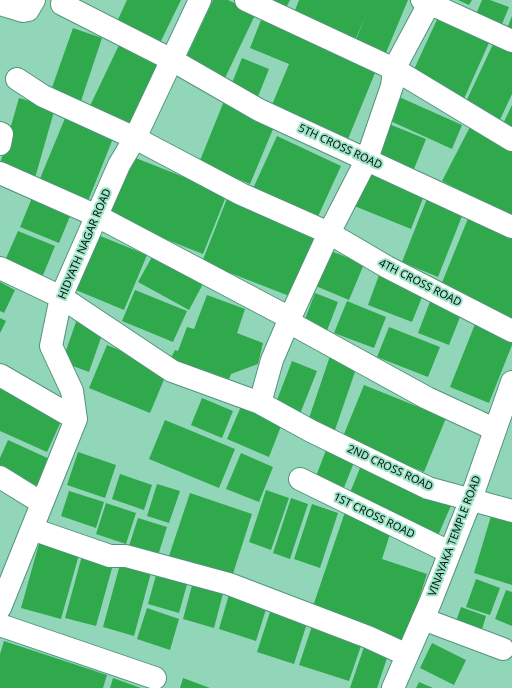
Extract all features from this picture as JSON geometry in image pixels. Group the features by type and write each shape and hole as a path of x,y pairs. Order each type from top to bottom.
{"street":[{"path":"0,4 23,11 28,10 34,0"},
{"name":"HIDYATH NAGAR ROAD","path":"76,419 72,391 51,346 61,297 119,165 135,138 200,0"},
{"path":"246,0 394,69 512,140"},
{"path":"260,403 272,360 329,233 367,159 392,86 394,69 428,1 512,41"},
{"name":"5TH CROSS ROAD","path":"62,4 172,60 259,110 367,159 512,228"},
{"name":"4TH CROSS ROAD","path":"17,79 43,96 135,138 241,194 329,233 387,267 512,331"},
{"path":"0,133 2,134 0,144"},
{"path":"0,173 97,216 290,318 296,326 427,398 494,429"},
{"name":"2ND CROSS ROAD","path":"0,268 61,297 172,371 260,403 311,431 428,488 512,511"},
{"path":"0,375 76,419 32,530 9,561 0,608"},
{"name":"VINAYAKA TEMPLE ROAD","path":"393,688 423,619 471,500 494,429 512,382"},
{"path":"0,477 42,503"},
{"name":"1ST CROSS ROAD","path":"300,479 449,552"},
{"path":"32,530 110,556 126,556 229,584 368,637 407,655"},
{"path":"423,619 503,649"},
{"path":"0,625 155,678"}],"building":[{"path":"127,0 181,0 157,49 114,28"},
{"path":"213,0 228,0 256,13 225,78 185,60"},
{"path":"249,0 290,0 282,16"},
{"path":"299,0 408,0 383,60 353,47 366,15 353,45 292,18"},
{"path":"458,0 472,0 469,5"},
{"path":"482,0 490,0 509,7 500,29 474,19"},
{"path":"440,13 492,36 463,101 411,76"},
{"path":"512,16 512,39 504,36"},
{"path":"261,20 377,68 348,139 269,112 289,64 250,48"},
{"path":"73,28 102,38 79,107 49,96"},
{"path":"494,42 512,51 512,94 498,124 463,108"},
{"path":"119,45 166,68 135,133 88,110"},
{"path":"242,58 269,69 257,99 230,88"},
{"path":"397,96 462,125 452,149 386,119"},
{"path":"19,98 55,108 35,178 0,164"},
{"path":"224,101 276,122 250,184 199,163"},
{"path":"512,105 512,131 502,126"},
{"path":"68,111 116,131 88,201 39,181"},
{"path":"384,122 426,139 412,174 371,157"},
{"path":"471,125 512,146 512,217 442,181"},
{"path":"277,136 341,166 315,223 251,193"},
{"path":"128,155 227,194 203,254 104,215"},
{"path":"366,169 425,193 411,229 352,205"},
{"path":"34,193 73,209 59,243 20,227"},
{"path":"228,196 322,233 297,299 202,262"},
{"path":"428,196 464,211 438,277 402,262"},
{"path":"469,216 512,233 512,318 439,290"},
{"path":"18,231 55,246 41,280 3,265"},
{"path":"93,233 147,255 124,310 71,288"},
{"path":"326,249 364,264 349,300 311,284"},
{"path":"153,255 204,282 189,310 138,282"},
{"path":"379,275 424,292 412,322 368,305"},
{"path":"0,282 15,290 4,313 0,311"},
{"path":"135,290 187,311 173,342 122,321"},
{"path":"315,293 338,302 326,333 303,324"},
{"path":"207,295 245,309 237,333 263,343 258,364 231,374 229,379 205,371 202,379 163,353 172,356 175,350 178,351 187,327 194,329"},
{"path":"431,299 462,312 449,345 418,333"},
{"path":"347,301 386,317 374,348 334,333"},
{"path":"0,318 6,321 0,333"},
{"path":"77,319 104,329 89,372 62,362"},
{"path":"477,319 512,333 512,345 489,403 450,387"},
{"path":"389,327 440,347 428,377 377,357"},
{"path":"107,345 168,370 150,413 89,388"},
{"path":"330,356 357,366 335,430 308,421"},
{"path":"292,361 317,371 300,414 275,405"},
{"path":"364,385 446,418 424,472 342,439"},
{"path":"0,389 63,417 47,452 0,431"},
{"path":"202,398 233,411 222,438 191,425"},
{"path":"242,404 283,421 269,457 227,439"},
{"path":"165,420 235,449 219,488 149,459"},
{"path":"8,440 54,461 42,489 0,471 0,458"},
{"path":"328,445 357,455 341,495 313,484"},
{"path":"78,452 116,465 105,498 67,485"},
{"path":"241,453 273,467 259,502 226,489"},
{"path":"362,463 453,501 437,538 347,500"},
{"path":"120,474 152,485 144,510 112,499"},
{"path":"157,484 180,491 169,523 147,516"},
{"path":"266,490 289,498 271,550 249,542"},
{"path":"69,491 104,502 96,528 61,516"},
{"path":"190,493 252,514 231,580 168,559"},
{"path":"291,498 308,504 290,559 273,553"},
{"path":"106,503 136,513 126,544 96,534"},
{"path":"312,504 338,513 320,568 294,559"},
{"path":"345,512 392,528 382,559 427,574 404,644 311,612"},
{"path":"491,516 512,523 512,585 474,573"},
{"path":"138,518 167,527 156,562 127,552"},
{"path":"40,540 80,551 61,619 21,608"},
{"path":"83,552 114,561 96,626 65,618"},
{"path":"122,557 153,565 134,636 103,627"},
{"path":"158,568 189,577 179,613 148,604"},
{"path":"194,578 225,586 214,628 183,619"},
{"path":"476,579 500,588 490,615 466,607"},
{"path":"506,590 512,592 512,626 495,619"},
{"path":"230,591 268,603 256,641 219,629"},
{"path":"461,607 486,616 480,636 454,627"},
{"path":"147,608 179,619 170,650 137,639"},
{"path":"271,609 308,620 294,664 257,652"},
{"path":"313,623 363,640 349,681 299,665"},
{"path":"4,641 107,675 103,688 0,688 0,654"},
{"path":"432,643 466,660 454,685 420,668"},
{"path":"365,644 389,652 377,688 350,688"},
{"path":"113,678 141,688 110,688"},
{"path":"183,678 210,688 180,688"},
{"path":"419,682 433,688 416,688"}]}
